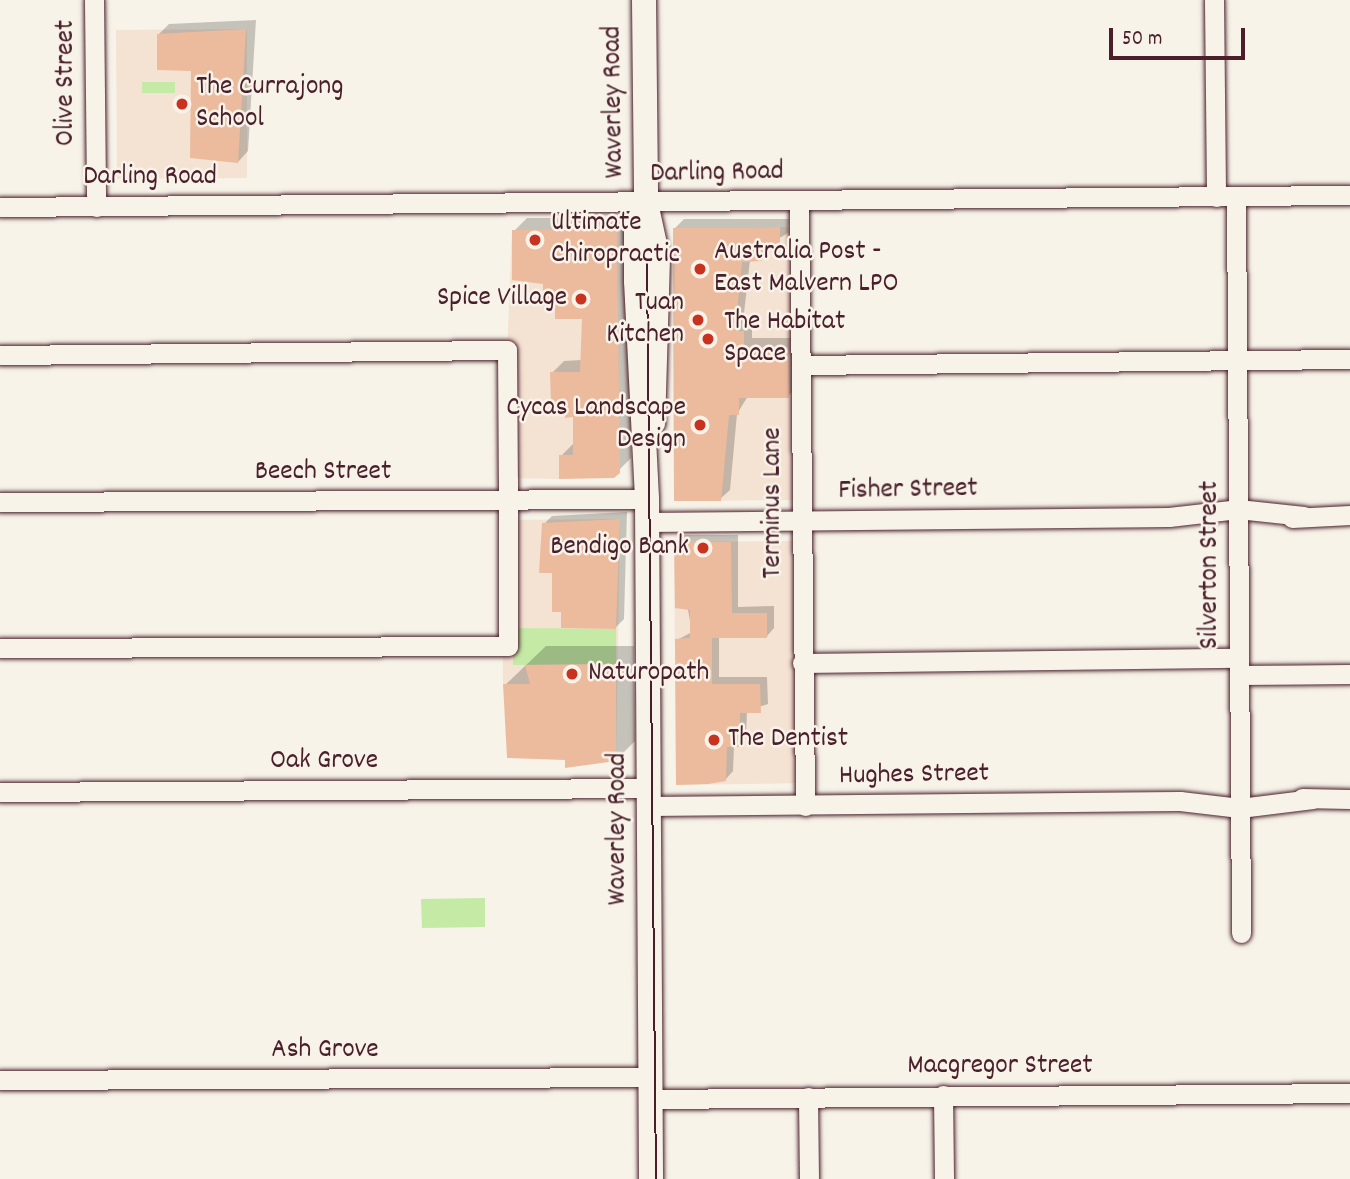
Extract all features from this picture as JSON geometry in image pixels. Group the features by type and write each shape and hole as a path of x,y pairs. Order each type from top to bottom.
{"main road":[{"name":"Waverley Road","path":"644,0 646,203 636,228 636,281 647,500 650,1179"}],"street":[{"name":"Olive Street","path":"94,0 96,207"},
{"path":"1214,0 1216,197"},
{"name":"Darling Road","path":"0,207 1350,195"},
{"name":"Silverton Street","path":"1236,197 1241,933"},
{"name":"Terminus Lane","path":"799,200 804,806"},
{"path":"0,355 507,350 508,646 0,648"},
{"path":"801,365 1350,359"},
{"name":"Beech Street","path":"0,502 647,500"},
{"name":"Fisher Street","path":"647,500 803,520 1350,515"},
{"path":"802,663 1239,666 1350,674"},
{"name":"Oak Grove","path":"0,792 649,797"},
{"name":"Hughes Street","path":"649,797 804,806 1350,799"},
{"name":"Ash Grove","path":"0,1080 650,1088"},
{"name":"Macgregor Street","path":"650,1088 808,1097 1350,1093"},
{"path":"943,1096 944,1179"},
{"path":"808,1097 808,1179"}],"shaded area":[{"name":"The Currajong School","path":"247,29 247,178 117,179 116,30"},
{"path":"804,227 807,500 674,501 673,228"},
{"path":"512,230 617,230 619,388 559,479 502,478"},
{"path":"620,519 616,761 586,761 503,684 502,520"},
{"path":"807,541 808,783 676,785 674,542"}],"green space":[{"path":"142,82 175,82 175,93 142,93"},
{"path":"513,628 616,629 616,664 513,665"},
{"path":"485,898 485,927 422,928 421,899"}],"building":[{"path":"246,29 238,163 190,158 191,71 157,70 157,34"},
{"path":"780,227 780,244 762,244 762,261 742,262 735,331 744,331 744,347 788,347 789,398 739,398 739,415 729,415 721,501 674,501 673,228"},
{"path":"512,230 617,230 620,473 614,478 559,479 559,455 573,455 573,417 565,418 565,405 551,406 550,372 580,372 582,319 555,319 555,306 543,306 543,284 512,280"},
{"path":"620,519 616,629 561,628 561,612 552,612 552,573 539,573 542,523"},
{"path":"674,542 731,542 732,613 767,613 767,638 712,638 712,684 760,684 761,713 740,713 739,747 727,747 726,781 676,785 675,639 690,638 690,610 675,608"},
{"path":"616,664 616,761 565,768 565,760 507,758 503,684 530,684 525,665"}],"tram line":[{"path":"647,262 656,1179"}],"place":[{"name":"The Currajong School","path":"182,104"},
{"name":"Ultimate Chiropractic","path":"535,240"},
{"name":"Australia Post - East Malvern LPO","path":"700,269"},
{"name":"Spice Village","path":"581,299"},
{"name":"Tuan Kitchen","path":"698,320"},
{"name":"The Habitat Space","path":"708,339"},
{"name":"Cycas Landscape Design","path":"700,425"},
{"name":"Bendigo Bank","path":"703,548"},
{"name":"Naturopath","path":"572,674"},
{"name":"The Dentist","path":"714,740"}]}
